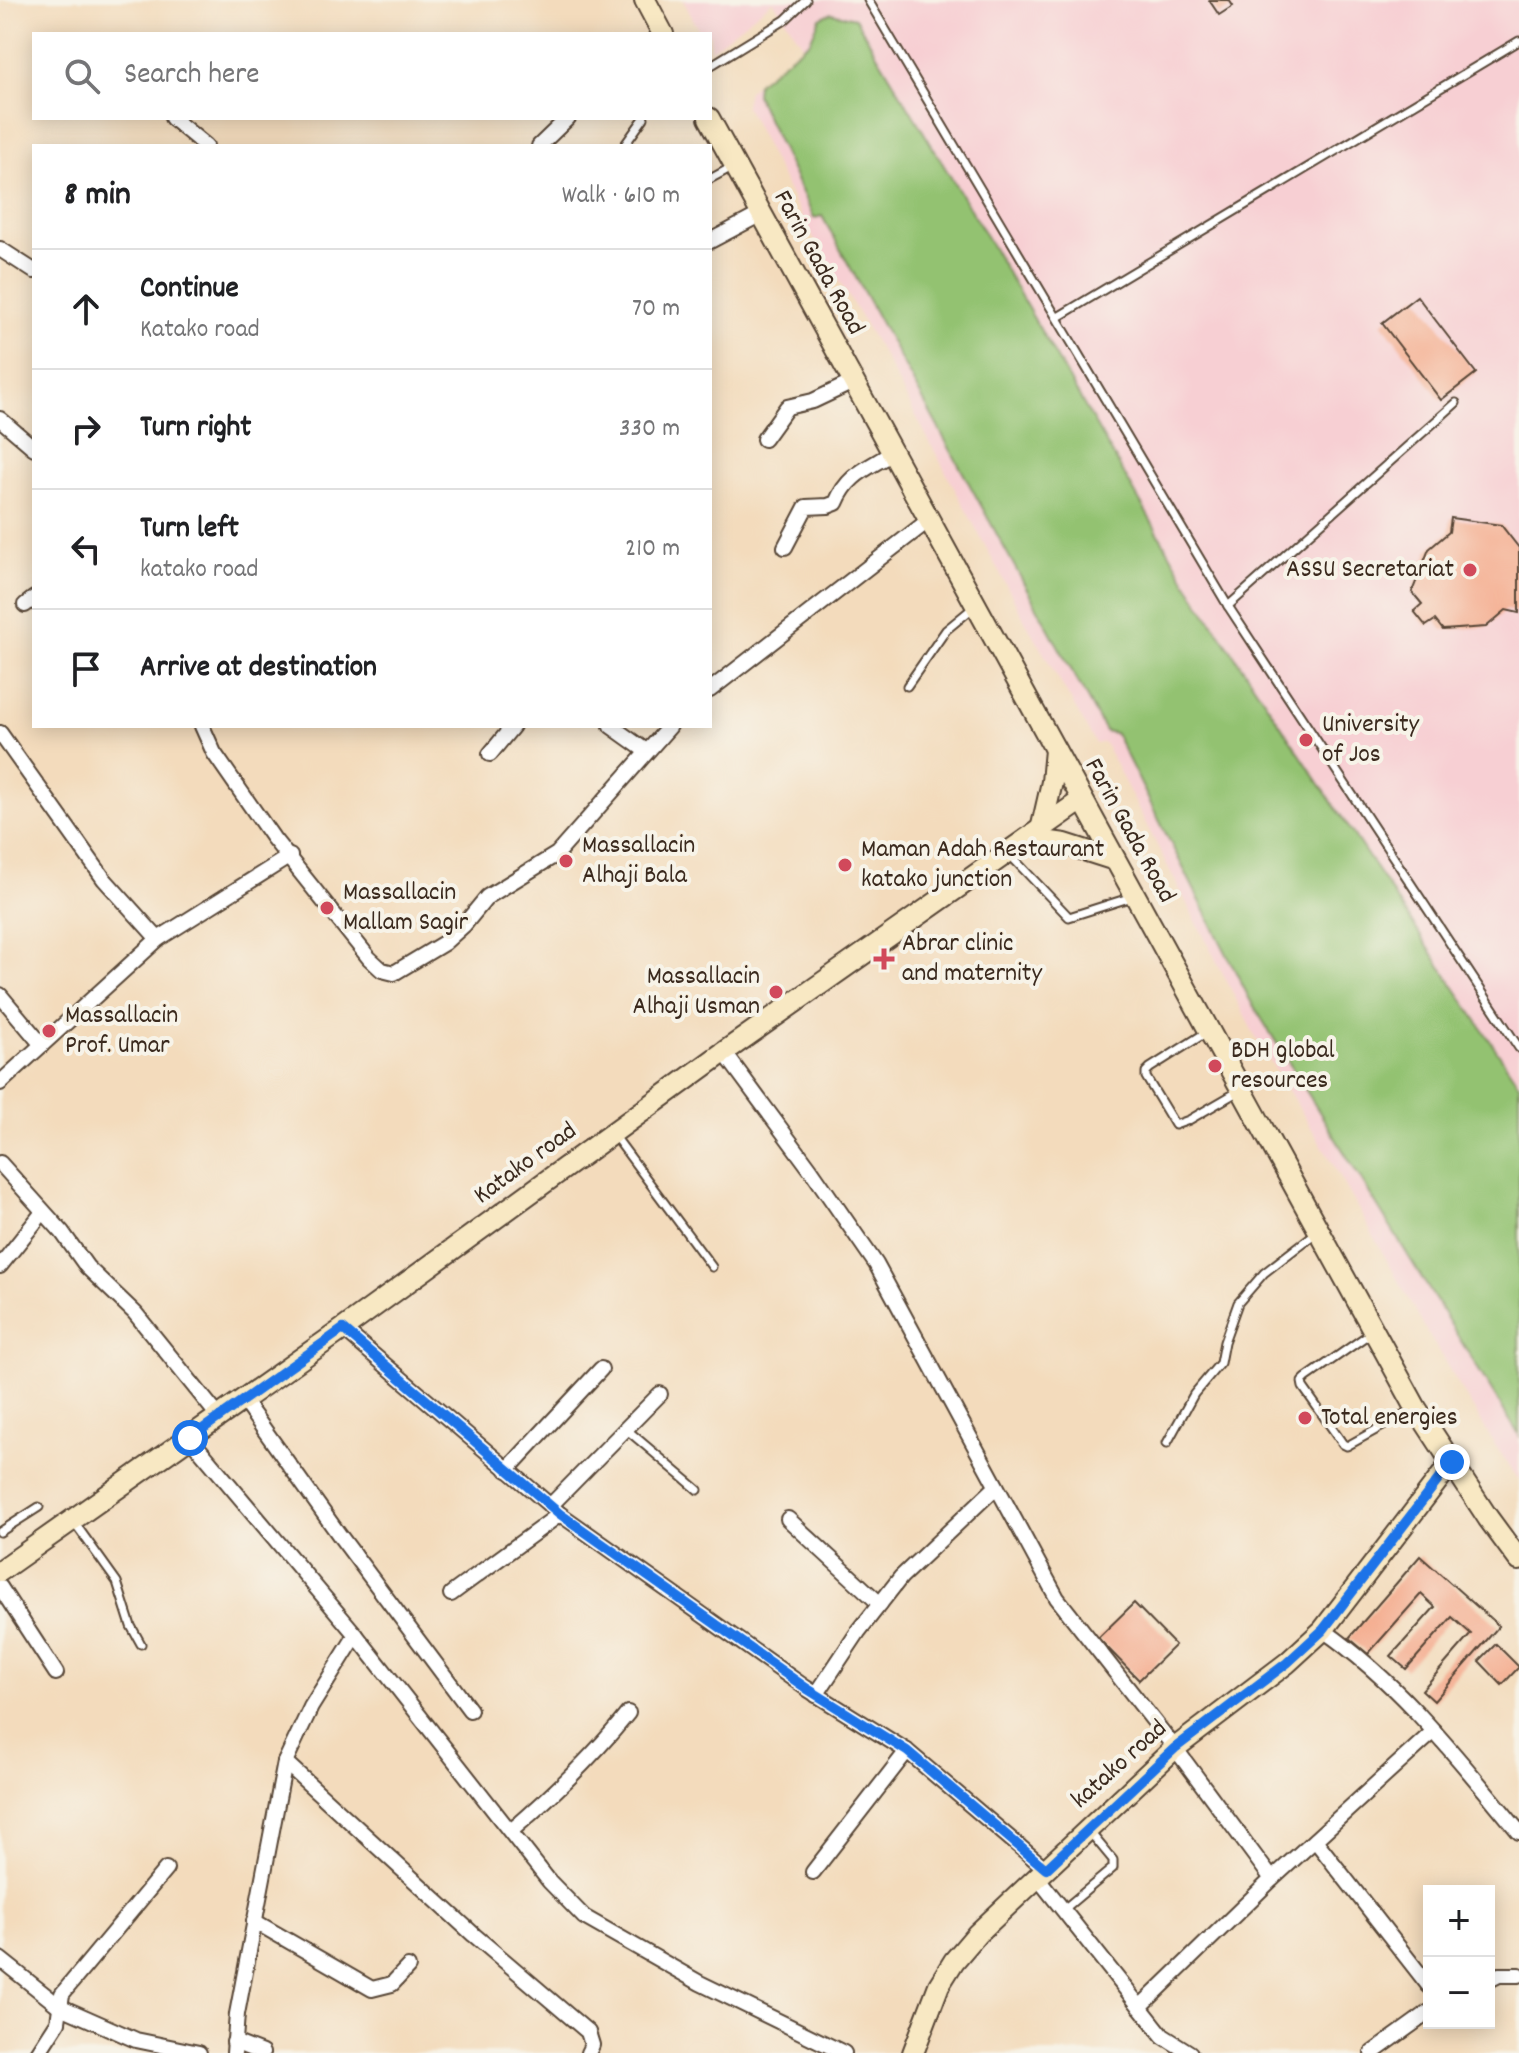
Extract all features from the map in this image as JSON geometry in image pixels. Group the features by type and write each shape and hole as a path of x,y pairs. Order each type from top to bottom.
{"street":[{"path":"645,0 660,32"},
{"path":"174,120 204,144"},
{"path":"541,144 566,120"},
{"name":"Farin Gada Road","path":"710,120 1416,1408 1519,1560"},
{"path":"712,240 761,214"},
{"path":"0,249 32,270"},
{"path":"764,439 787,407 813,401 853,382"},
{"path":"0,419 32,446"},
{"path":"785,547 806,507 836,503 843,486 851,478 892,453"},
{"path":"712,688 929,520"},
{"path":"203,728 214,753 273,838 369,958 382,970 394,973 444,943 487,897 557,854 668,728"},
{"path":"490,754 511,728"},
{"path":"614,728 646,751"},
{"path":"0,733 104,879 158,939"},
{"path":"1055,750 1052,782 1035,835 1115,860"},
{"name":"Katako road","path":"0,1571 343,1329 724,1052 1082,800"},
{"path":"0,1083 158,939 290,856"},
{"path":"0,995 42,1045"},
{"path":"724,1052 876,1264 1057,1598 1175,1748 1272,1879"},
{"path":"0,1163 87,1267 135,1313 219,1417"},
{"path":"0,1266 43,1212"},
{"path":"343,1329 555,1510 816,1695 907,1751 1041,1873 1063,1910 1163,2036 1190,2053"},
{"path":"507,1470 601,1369"},
{"path":"451,1594 555,1510 660,1394"},
{"path":"243,1400 470,1710"},
{"path":"190,1438 356,1635 549,1881 584,1917 700,1983 844,2053"},
{"name":"katako road","path":"913,2053 939,1985 977,1934 1175,1748 1287,1663 1323,1630 1452,1462"},
{"path":"816,1695 901,1577 996,1487"},
{"path":"788,1519 880,1604"},
{"path":"0,1587 56,1673"},
{"path":"1323,1630 1349,1648 1405,1698 1519,1832"},
{"path":"262,2053 234,2048 254,1921 285,1762 311,1707 356,1635"},
{"path":"511,1831 555,1794 599,1749 628,1713"},
{"path":"1140,2007 1272,1879 1434,1731"},
{"path":"813,1872 907,1751"},
{"path":"285,1762 474,1935 588,2032 592,2039 588,2053"},
{"path":"1315,1840 1423,1978"},
{"path":"38,2053 58,2022 62,1994 166,1869"},
{"path":"254,1921 372,1989 392,1984 408,1967"},
{"path":"0,1959 59,2006 136,2040 199,2053"},
{"path":"1495,1977 1519,1975"},
{"path":"1372,2053 1423,2016"}],"lane":[{"path":"712,65 785,20 806,0"},
{"path":"868,0 1228,606 1519,1048"},
{"path":"1058,317 1519,41"},
{"path":"628,144 643,120"},
{"path":"712,178 735,165"},
{"path":"1228,606 1456,403"},
{"path":"907,686 946,630 976,606"},
{"path":"1008,853 1069,917 1135,897"},
{"path":"1209,1031 1150,1068 1146,1077 1175,1125 1241,1090"},
{"path":"613,1133 712,1267"},
{"path":"1167,1443 1194,1394 1220,1363 1238,1303 1264,1273 1318,1230"},
{"path":"1373,1331 1306,1378 1302,1382 1303,1387 1347,1446 1416,1408"},
{"path":"626,1429 698,1490"},
{"path":"0,1532 39,1507"},
{"path":"72,1521 117,1582 131,1626 141,1644"},
{"path":"1063,1910 1113,1868 1113,1860 1088,1829"}],"shaded area":[{"name":"University of Jos","path":"683,0 1519,0 1519,1480 1427,1332 1328,1155 1257,1040 1104,742 1096,744 1028,626 885,358 807,227 745,105 748,91 803,45 773,1 712,48 712,32 700,32"}],"green space":[{"path":"831,13 855,18 979,224 1193,593 1519,1084 1519,1435 1250,1000 1115,733 1105,731 822,216 814,218 756,95 757,83 810,41 820,18"}],"building":[{"path":"1209,0 1229,0 1233,6 1219,15"},
{"path":"1417,296 1476,373 1441,400 1382,323"},
{"name":"ASSU Secretariat","path":"1451,518 1501,525 1519,548 1519,613 1506,610 1486,627 1443,630 1435,620 1426,626 1414,611 1422,604 1412,592 1429,549 1449,532"},
{"path":"1420,1556 1499,1626 1434,1701 1422,1690 1471,1634 1452,1617 1406,1669 1391,1656 1435,1607 1421,1594 1368,1654 1349,1638"},
{"path":"1134,1603 1175,1645 1139,1680 1098,1638"},
{"path":"1496,1644 1519,1667 1502,1685 1479,1661"}],"place":[{"name":"ASSU Secretariat","path":"1470,570"},
{"name":"University of Jos","path":"1306,740"},
{"name":"Massallacin Alhaji Bala","path":"566,861"},
{"name":"Maman Adah Restaurant katako junction","path":"845,865"},
{"name":"Massallacin Mallam Sagir","path":"327,908"},
{"name":"Abrar clinic and maternity","path":"884,959"},
{"name":"Massallacin Alhaji Usman","path":"776,992"},
{"name":"Massallacin Prof. Umar","path":"49,1031"},
{"name":"BDH global resources","path":"1215,1066"},
{"name":"Total energies","path":"1305,1418"}],"route":[{"path":"190,1438 343,1329 560,1514 806,1688 907,1751 1046,1869 1175,1748 1287,1663 1323,1630 1452,1462"}]}
